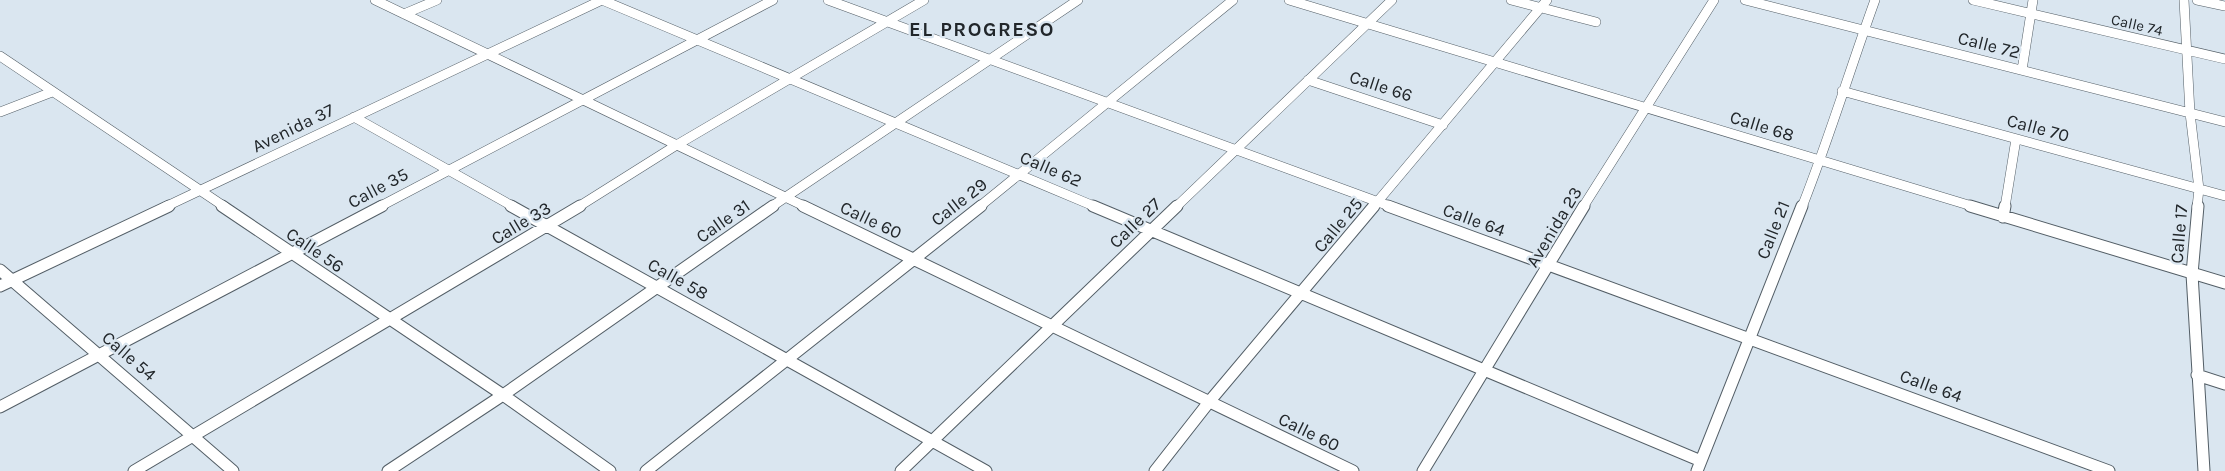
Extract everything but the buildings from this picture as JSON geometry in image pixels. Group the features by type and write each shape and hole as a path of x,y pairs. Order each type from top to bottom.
{"street":[{"name":"Calle 60","path":"375,0 675,146 915,258 1353,471"},
{"path":"404,14 437,0"},
{"name":"Calle 62","path":"602,0 1303,293 1699,466"},
{"name":"Avenida 37","path":"0,286 602,0"},
{"name":"Calle 35","path":"0,407 773,0"},
{"name":"Calle 64","path":"828,0 1377,204 2109,471"},
{"name":"Calle 33","path":"134,471 547,227 675,146 924,0"},
{"name":"Calle 31","path":"388,471 503,396 784,198 1078,0"},
{"name":"Calle 29","path":"646,471 788,361 1233,0"},
{"name":"Calle 68","path":"1289,0 2225,283"},
{"name":"Calle 27","path":"901,471 1392,0"},
{"path":"1511,0 1544,4 1596,22"},
{"name":"Avenida 23","path":"1423,471 1644,108 1714,0"},
{"name":"Calle 72","path":"1745,0 2225,122"},
{"name":"Calle 21","path":"1699,466 1820,161 1842,91 1875,0"},
{"name":"Calle 74","path":"1973,0 2225,59"},
{"path":"2022,70 2033,0"},
{"name":"Calle 17","path":"2184,0 2190,113 2199,189 2192,274 2204,471"},
{"path":"2197,0 2225,6"},
{"name":"Calle 25","path":"1155,471 1209,402 1544,4"},
{"name":"Calle 56","path":"0,56 503,396 610,471"},
{"name":"Calle 66","path":"1308,80 1443,125"},
{"name":"Calle 70","path":"1842,91 2225,196"},
{"path":"0,112 52,92"},
{"name":"Calle 58","path":"354,117 986,471"},
{"path":"2003,217 2016,139"},
{"name":"Calle 54","path":"0,270 233,471"},
{"path":"2197,375 2225,384"}],"district":[{"name":"EL PROGRESO","path":"982,29"}]}
